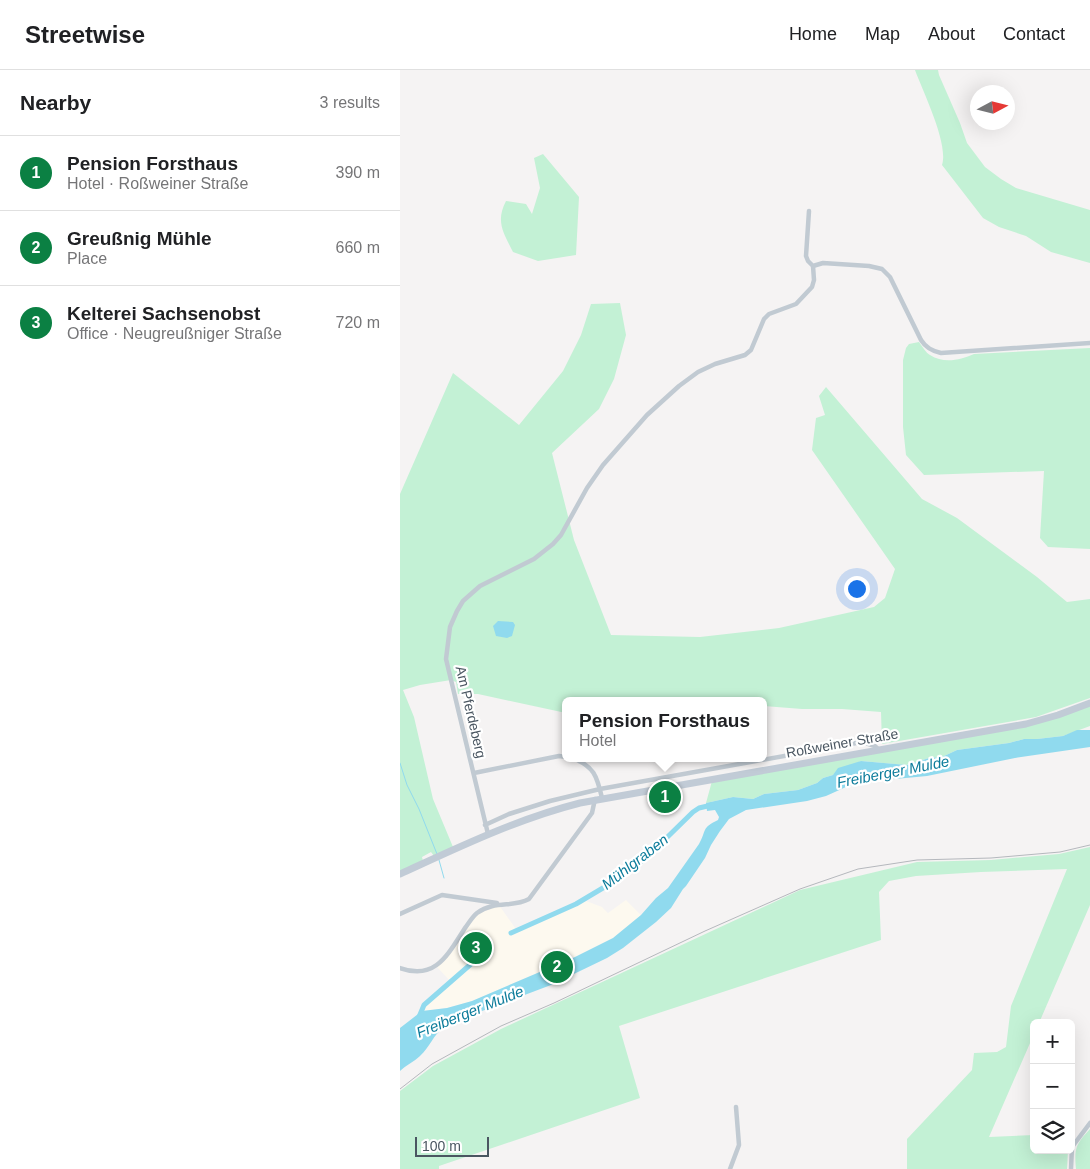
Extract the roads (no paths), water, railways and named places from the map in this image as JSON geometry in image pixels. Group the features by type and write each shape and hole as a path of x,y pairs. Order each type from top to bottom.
{"main road":[{"name":"Roßweiner Straße","path":"400,874 526,819 599,798 1026,724 1090,703"}],"street":[{"path":"809,211 806,256 808,261 813,266 824,263 869,266 882,269 890,277 924,344 933,351 941,353 1090,343"},
{"name":"Am Pferdeberg","path":"488,834 446,659 450,627 457,611 463,601 480,586 534,559 553,544 561,535 587,488 603,465 647,415 679,386 698,372 751,350 764,319 769,314 796,304 812,287 814,280 813,266"},
{"path":"767,759 884,738"},
{"path":"862,742 875,746 878,749"},
{"path":"474,773 562,756"},
{"path":"400,968 412,972 426,971 447,956 476,913 492,905 524,901 533,894 592,813 599,798 600,789 597,778 592,770 579,762"},
{"path":"485,825 509,814 550,801 600,789 749,762"},
{"path":"692,772 694,782"},
{"path":"641,781 642,791"},
{"path":"400,914 442,895 501,903"},
{"path":"730,1169 739,1145 736,1107"},
{"path":"1072,1169 1072,1147 1090,1123"}],"water":[{"path":"498,621 513,622 515,625 512,636 507,638 496,636 493,626"},
{"name":"Freiberger Mulde","path":"1077,730 1090,730 1090,747 1015,758 927,776 874,781 846,787 826,796 807,801 746,810 729,819 671,908 623,948 607,958 551,985 466,1017 446,1028 444,1027 420,1056 400,1071 400,1028 422,1011 447,1008 472,1001 575,957 613,938 641,915 668,888 699,844 707,827 718,820 719,817 715,810 707,811 706,803 733,797 753,799 764,794 798,790 833,775 838,768 861,761 907,765 929,758 942,757 957,750 1009,743 1024,739 1063,736"}],"waterway":[{"path":"400,763 407,785 437,854"},
{"name":"Mühlgraben","path":"511,933 576,904 618,879 647,857 693,812 699,808 712,805"},
{"path":"439,860 444,878"},
{"name":"Mühlgraben","path":"419,1017 424,1005 471,964"}],"railway":[{"path":"400,1089 432,1064 501,1026 800,889 858,869 917,860 991,858 1060,852 1090,845"}],"place":[{"name":"Pension Forsthaus","path":"665,797"},
{"name":"Kelterei Sachsenobst","path":"476,948"},
{"name":"Greußnig Mühle","path":"557,967"}]}
